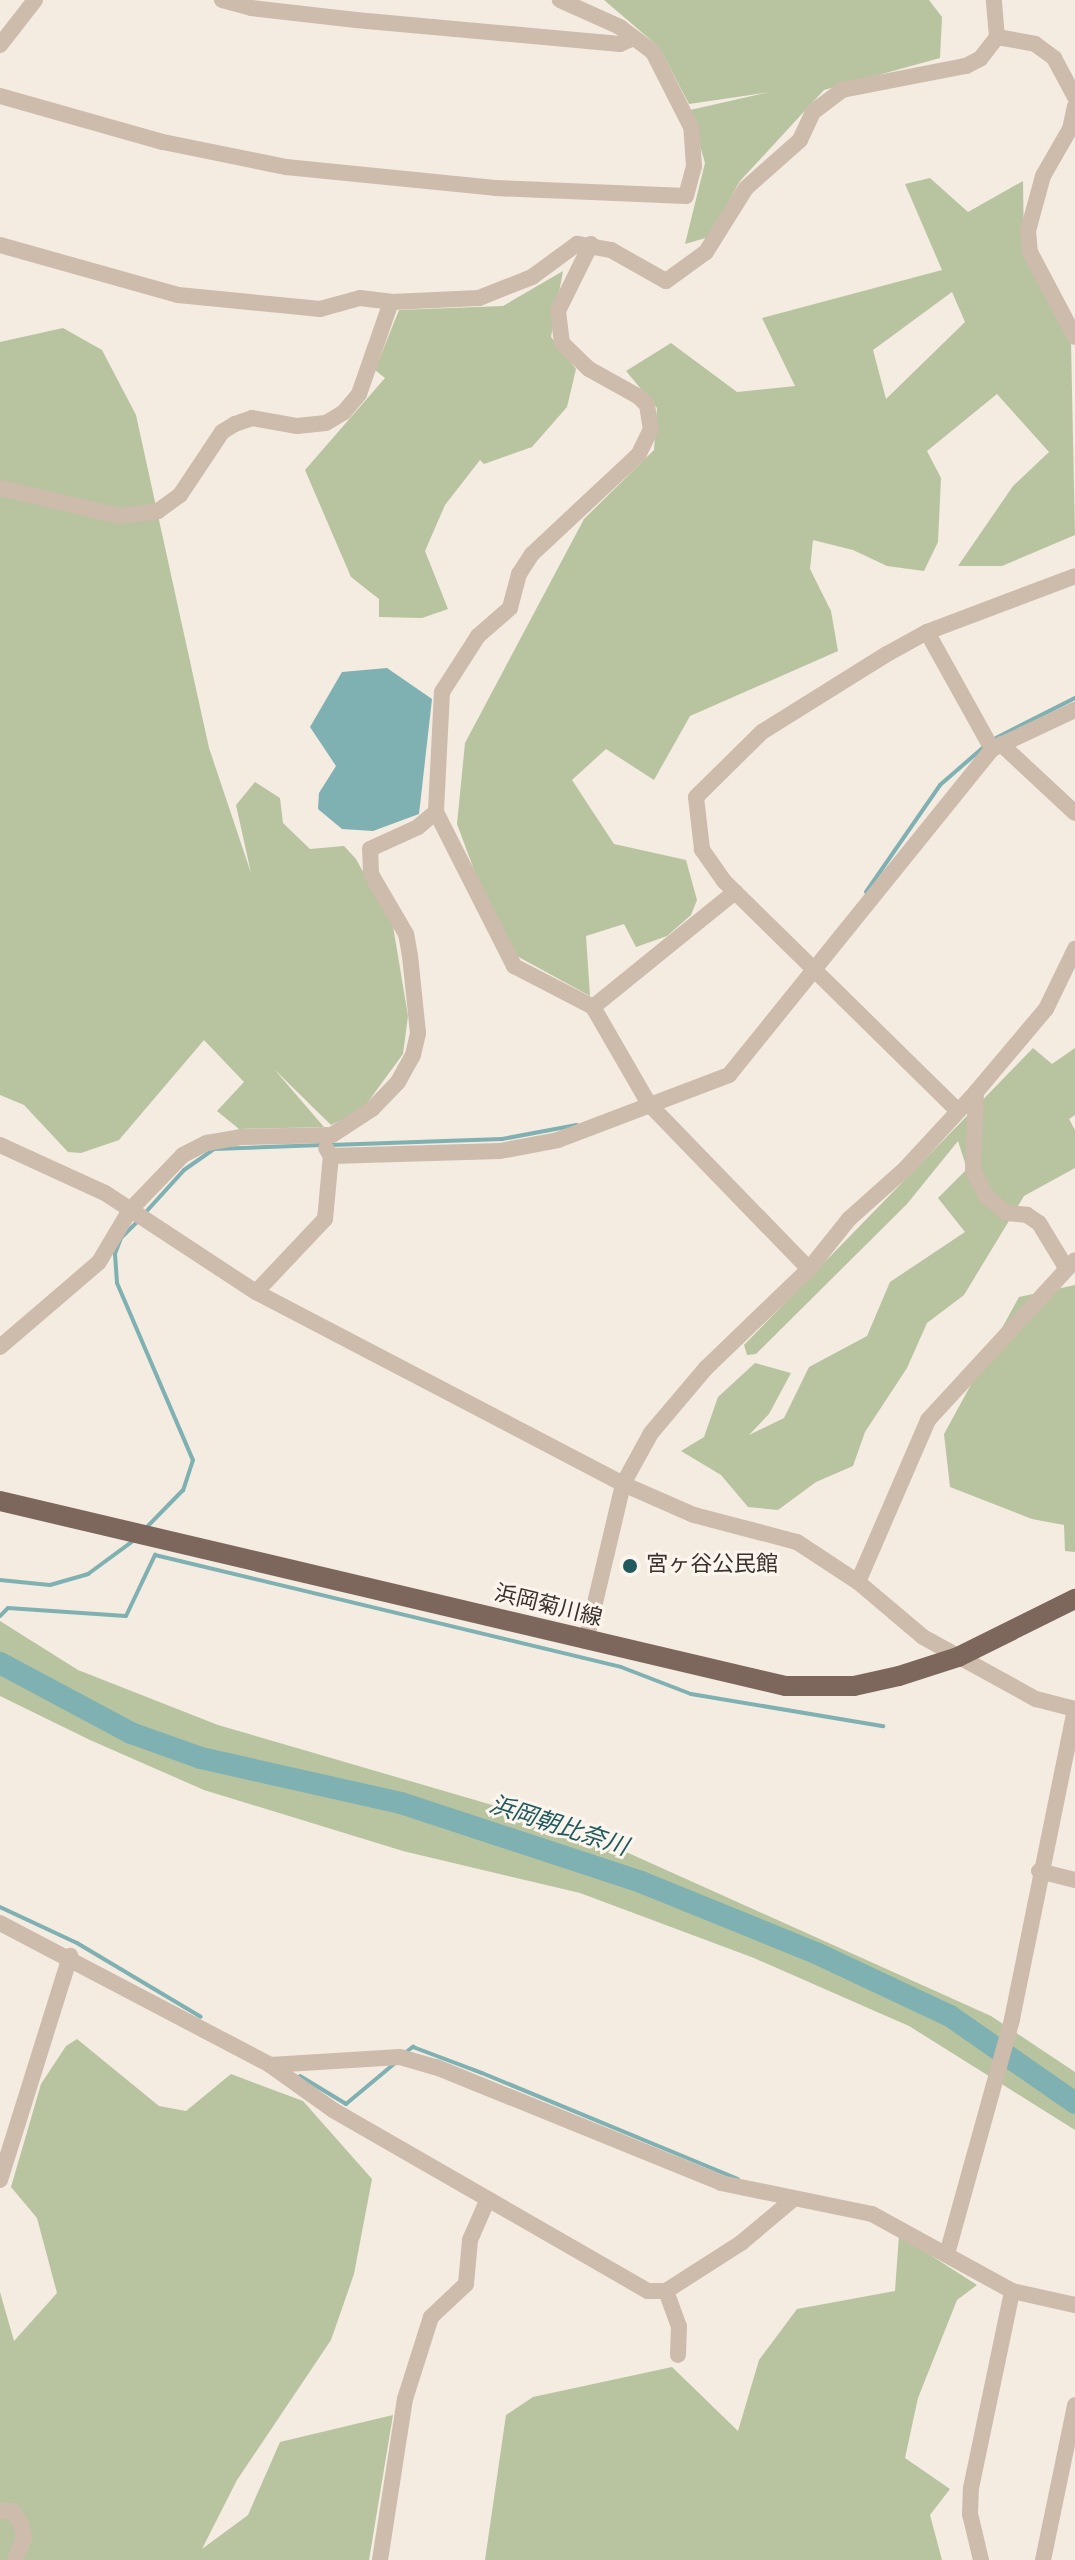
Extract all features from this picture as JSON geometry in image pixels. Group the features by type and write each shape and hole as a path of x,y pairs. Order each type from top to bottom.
{"main road":[{"name":"浜岡菊川線","path":"0,1501 744,1680 826,1688 899,1676 958,1657 1075,1599"}],"street":[{"path":"0,45 35,0"},
{"path":"222,0 251,8 356,20 620,44 631,39"},
{"path":"0,96 163,142 286,167 495,188 686,196 694,166 691,127 653,52 631,39 620,27 560,0"},
{"path":"994,0 997,37"},
{"path":"997,37 1035,44 1054,58 1075,97"},
{"path":"0,245 196,299 320,309 360,298 391,302 479,298 532,277 577,244 591,244 666,281 678,277 721,235 746,188 800,140 813,112 842,90 966,66 997,37"},
{"path":"1075,106 1070,129 1043,176 1028,231 1030,252 1075,337"},
{"path":"591,244 558,311 562,343 589,369 639,397 647,405 651,429 639,454 532,554 519,574 510,608 478,636 442,692 436,812 514,966 532,980 593,1007 649,1104 809,1269"},
{"path":"0,488 120,516 158,511 180,495 222,432 235,424 252,418 297,426 326,423 344,412 359,394 391,302"},
{"path":"958,1111 735,892 702,849 696,797 762,732 927,632 1075,576"},
{"path":"927,632 993,744 1075,813"},
{"path":"331,1156 500,1151 558,1140 649,1104 703,1087 740,1066 993,744 1075,710"},
{"path":"0,1347 99,1262 130,1210 183,1155 207,1143 240,1137 319,1136 348,1128 398,1082 413,1055 418,1033 406,934 371,874 370,849 418,827 436,812"},
{"path":"593,1007 735,892"},
{"path":"586,1641 623,1484 672,1405 809,1269 849,1219 905,1169 976,1092 1046,1009 1075,949"},
{"path":"858,1582 928,1420 1070,1263 1039,1223 1027,1215 1006,1213 979,1183 973,1170 976,1092"},
{"path":"256,1292 325,1219 331,1156 319,1136"},
{"path":"0,1145 130,1210 256,1292 623,1484 694,1515 797,1542 858,1582 923,1637 1036,1699 1075,1709 1039,1871 1012,2019 947,2254"},
{"path":"1039,1871 1075,1880"},
{"path":"0,1923 70,1956 270,2065 333,2110 610,2272 648,2291 666,2291 741,2243 791,2201"},
{"path":"0,2180 70,1956"},
{"path":"270,2065 387,2058 414,2061 721,2183 791,2201 872,2214 1012,2291 1075,2305"},
{"path":"380,2560 405,2399 431,2317 466,2284 470,2240 487,2201"},
{"path":"666,2291 679,2326 678,2355"},
{"path":"981,2560 970,2514 971,2488 1012,2291"},
{"path":"1043,2560 1075,2405"},
{"path":"0,2511 13,2511 21,2524 24,2538 15,2560"}],"green space":[{"path":"604,0 929,0 942,17 940,58 824,90 740,181 709,237 685,244 705,163 690,110 770,92 689,104 659,47"},
{"path":"930,178 968,212 1023,181 1024,251 1071,342 1075,535 1002,566 958,566 1013,486 1049,452 997,394 927,451 941,478 938,542 924,571 887,566 853,550 813,540 810,569 831,611 838,651 690,716 654,780 606,749 572,780 614,844 686,860 697,900 691,915 667,936 636,947 624,924 586,936 590,996 515,955 477,878 457,824 465,743 584,519 654,450 657,408 626,371 671,343 737,392 795,386 762,318 942,270 905,184","holes":["952,292 965,322 886,399 873,350"]},
{"path":"563,271 551,337 576,369 567,407 532,447 484,464 480,460 445,505 425,551 448,609 422,618 379,617 379,599 351,577 305,470 385,378 375,370 399,310 503,306"},
{"path":"63,328 102,350 136,415 209,748 251,873 236,805 255,782 280,798 283,823 310,849 344,846 356,859 393,926 408,1016 403,1054 362,1110 331,1125 274,1069 324,1127 239,1129 217,1111 244,1082 204,1040 119,1140 81,1153 68,1152 24,1105 0,1095 0,342"},
{"path":"1033,1048 1052,1064 1075,1048 1075,1115 1069,1119 1075,1130 1075,1168 1024,1196 964,1295 927,1323 907,1368 865,1432 853,1466 816,1482 778,1510 748,1507 721,1475 681,1451 704,1437 718,1397 755,1363 791,1373 769,1414 749,1435 784,1418 809,1367 867,1336 890,1282 965,1232 938,1198 967,1169 958,1141 907,1204 756,1354 747,1355 744,1345"},
{"path":"1075,1285 1075,1552 1065,1551 1064,1525 1032,1519 950,1487 944,1434 1019,1297"},
{"path":"0,1621 78,1670 218,1725 506,1809 615,1847 991,2016 1075,2072 1075,2130 909,2026 754,1958 580,1893 403,1851 204,1790 90,1740 0,1696"},
{"path":"77,2039 159,2106 186,2111 231,2074 303,2101 372,2179 354,2274 331,2340 237,2480 202,2549 248,2515 280,2442 393,2415 369,2560 0,2560 0,2292 14,2341 57,2293 37,2218 11,2187 41,2084 66,2046"},
{"path":"899,2235 977,2285 957,2300 918,2398 905,2458 950,2489 930,2515 942,2560 485,2560 506,2415 533,2397 672,2367 738,2431 759,2360 797,2309 895,2291"}],"water":[{"path":"387,668 432,699 419,814 373,831 342,829 318,809 319,793 336,766 310,727 342,672"}],"waterway":[{"path":"996,738 1075,698"},
{"path":"866,892 940,785 986,745"},
{"path":"331,1145 502,1139 577,1125"},
{"path":"145,1213 184,1170 214,1149 322,1145"},
{"path":"139,1220 121,1238 115,1254 117,1283 193,1460 183,1490 145,1529"},
{"path":"0,1580 50,1585 88,1574 133,1541"},
{"path":"0,1616 8,1608 126,1616 155,1555 621,1667 691,1694 883,1726"},
{"name":"浜岡朝比奈川","path":"0,1663 131,1733 201,1758 401,1803 641,1882 816,1953 950,2016 1075,2103"},
{"path":"0,1907 77,1943 201,2017"},
{"path":"406,2052 413,2047 482,2073 738,2179"},
{"path":"300,2076 346,2104 394,2064"}],"place":[{"name":"宮ヶ谷公民館","path":"630,1566"}]}
